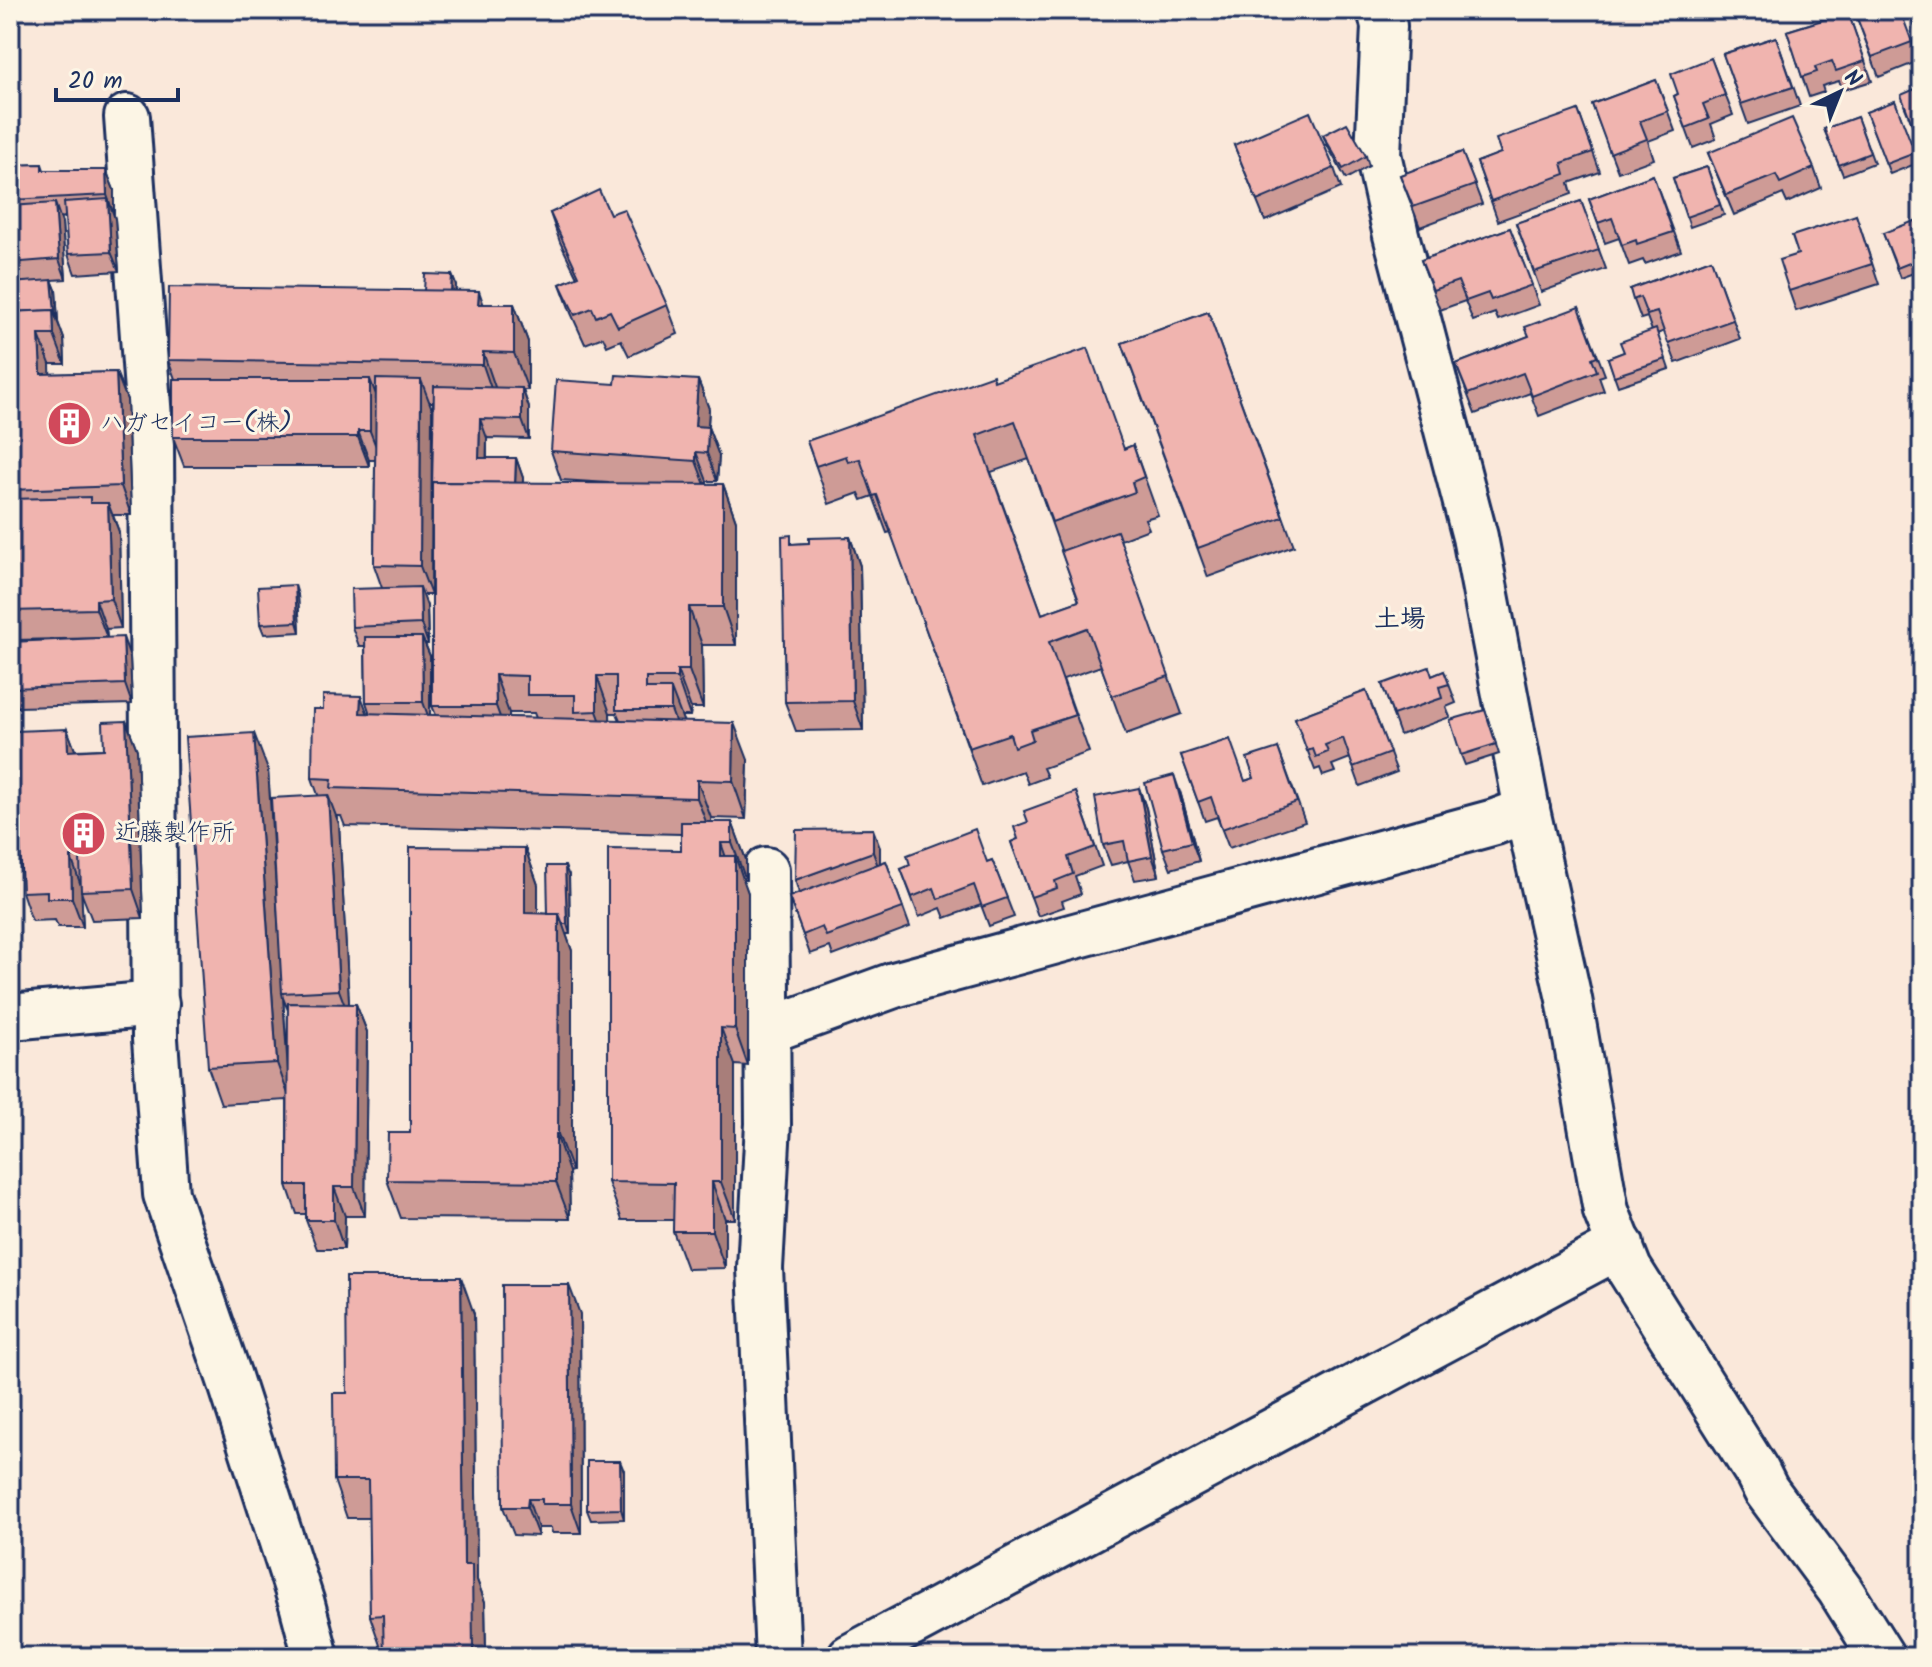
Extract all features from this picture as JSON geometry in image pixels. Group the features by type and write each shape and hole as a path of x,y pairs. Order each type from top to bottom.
{"street":[{"path":"1380,10 1384,26 1378,154 1396,235 1475,537 1527,810 1569,999 1606,1211 1629,1269 1766,1490 1840,1590 1882,1657"},
{"path":"127,117 151,446 155,1039 166,1194 302,1604 316,1657"},
{"path":"767,1031 894,985 1495,822 1527,810"},
{"path":"766,870 768,1124 760,1268 778,1657"},
{"path":"10,1017 156,1004"},
{"path":"850,1657 1621,1245"}],"building":[{"path":"1854,10 1900,10 1912,42 1872,57"},
{"path":"1909,10 1922,10 1922,30 1917,32"},
{"path":"1848,12 1865,61 1836,71 1832,61 1815,67 1817,72 1802,77 1787,31"},
{"path":"1776,37 1793,87 1741,104 1723,54"},
{"path":"1711,58 1725,95 1703,104 1709,119 1686,128 1674,96 1678,94 1671,74"},
{"path":"1656,80 1668,111 1640,121 1647,139 1610,153 1592,104"},
{"path":"1922,86 1922,122 1913,126 1901,95"},
{"path":"1895,101 1915,153 1886,164 1866,112"},
{"path":"1578,110 1593,152 1562,163 1565,174 1491,201 1477,162 1501,153 1496,139"},
{"path":"1310,112 1334,168 1257,201 1234,145"},
{"path":"1857,117 1870,153 1839,165 1824,129"},
{"path":"1792,118 1814,168 1780,183 1776,175 1726,195 1708,153"},
{"path":"1347,123 1366,156 1343,169 1323,135"},
{"path":"1462,152 1475,185 1413,207 1400,175"},
{"path":"42,164 42,170 106,170 107,195 10,200 10,165"},
{"path":"1707,167 1720,205 1686,217 1673,178"},
{"path":"1653,175 1673,232 1637,244 1636,240 1622,245 1612,218 1598,223 1589,199"},
{"path":"599,190 610,214 624,209 667,305 618,327 610,311 596,317 592,308 575,315 560,284 579,276 550,213"},
{"path":"108,199 111,252 68,254 64,202"},
{"path":"1581,201 1599,250 1534,272 1516,223"},
{"path":"55,203 59,259 10,263 10,206"},
{"path":"1856,215 1872,264 1789,291 1779,260 1798,254 1792,236"},
{"path":"1917,220 1922,233 1922,258 1897,268 1883,233"},
{"path":"1510,228 1532,285 1491,300 1488,293 1466,301 1458,281 1433,290 1421,260"},
{"path":"1711,259 1733,320 1668,343 1657,312 1647,315 1640,297 1633,300 1630,289"},
{"path":"425,274 452,275 451,291 424,291"},
{"path":"52,280 55,312 10,312 10,283"},
{"path":"169,287 479,291 478,304 514,304 514,353 483,352 483,365 168,360"},
{"path":"1579,307 1597,356 1592,358 1597,371 1532,396 1523,373 1468,394 1456,364 1529,336 1525,327"},
{"name":"ハガセイコー(株)","path":"53,310 54,335 39,335 41,374 116,372 121,486 10,490 10,312"},
{"path":"1208,312 1283,517 1198,548 1122,343"},
{"path":"1656,329 1666,359 1614,376 1608,358 1624,352 1620,342"},
{"path":"1088,348 1124,449 1133,445 1144,477 1132,482 1135,492 1052,522 1015,421 977,435 1042,614 1079,601 1061,551 1117,531 1169,676 1112,696 1087,628 1049,642 1075,715 1030,730 1033,740 1014,747 1010,734 969,748 877,495 873,496 860,459 848,462 846,456 816,466 807,441 993,375 994,381"},
{"path":"616,375 698,380 695,426 708,427 707,453 696,452 696,461 551,451 556,380 615,384"},
{"path":"173,379 370,379 370,431 358,431 358,437 173,437"},
{"path":"376,379 421,380 420,566 374,565"},
{"path":"434,386 522,388 522,420 480,419 479,458 516,458 515,483 432,482"},
{"path":"432,482 723,484 723,607 689,607 689,670 677,670 677,678 646,678 646,689 671,689 671,710 616,710 616,676 597,676 597,711 575,712 575,695 527,695 527,676 495,675 496,706 432,706"},
{"path":"90,497 90,503 108,503 111,599 96,600 96,609 10,611 10,499"},
{"path":"791,535 791,544 809,543 809,538 850,537 853,701 785,702 782,536"},
{"path":"295,585 297,622 260,624 258,587"},
{"path":"420,587 421,624 352,627 351,589"},
{"path":"123,637 125,684 11,688 10,642"},
{"path":"365,637 422,637 423,702 366,702"},
{"path":"1429,667 1432,676 1444,671 1449,684 1439,687 1442,698 1393,715 1382,684"},
{"path":"1366,691 1390,753 1353,767 1343,738 1325,745 1328,752 1316,757 1313,749 1307,751 1295,718"},
{"path":"323,695 361,696 360,713 734,723 733,781 697,780 697,798 331,788 332,779 312,778 313,709 323,709"},
{"path":"1485,710 1496,744 1461,755 1450,720"},
{"name":"近藤製作所","path":"126,721 133,889 81,891 80,857 71,857 72,898 47,898 47,891 22,892 15,731 67,729 68,751 104,749 103,722"},
{"path":"254,733 277,1063 208,1067 185,737"},
{"path":"1230,739 1245,781 1254,778 1247,758 1278,748 1297,802 1222,829 1211,797 1198,802 1181,755"},
{"path":"1174,775 1192,842 1163,849 1145,783"},
{"path":"1139,788 1152,856 1128,861 1124,841 1103,845 1095,797"},
{"path":"1076,792 1095,847 1068,857 1073,874 1055,881 1057,888 1031,897 1011,842 1018,839 1014,827 1028,822 1024,811"},
{"path":"328,795 339,990 282,993 271,798"},
{"path":"681,822 732,822 732,843 721,843 721,856 735,856 735,1029 721,1028 721,1182 712,1182 712,1231 673,1231 674,1183 608,1182 608,849 681,850"},
{"path":"873,829 873,852 795,880 796,830"},
{"path":"975,829 987,862 992,860 1007,898 982,907 974,885 938,899 934,888 912,897 901,869 910,865 907,855"},
{"path":"410,847 525,848 525,913 559,914 556,1182 387,1180 388,1133 410,1133"},
{"path":"886,861 903,908 826,936 822,927 803,935 789,897"},
{"path":"547,866 565,866 567,924 563,924 559,914 548,914"},
{"path":"288,1003 356,1004 354,1187 334,1187 334,1220 306,1220 306,1185 287,1185"},
{"path":"346,1277 461,1277 464,1565 472,1565 473,1651 614,1650 614,1657 384,1657 383,1615 370,1616 368,1480 334,1480 333,1393 347,1393"},
{"path":"502,1285 569,1285 571,1504 542,1504 542,1499 528,1499 527,1507 503,1507"},
{"path":"587,1461 620,1461 621,1509 587,1510"}],"place":[{"name":"ハガセイコー(株)","path":"69,423"},
{"name":"近藤製作所","path":"84,833"}],"district":[{"name":"土場","path":"1400,620"}]}
